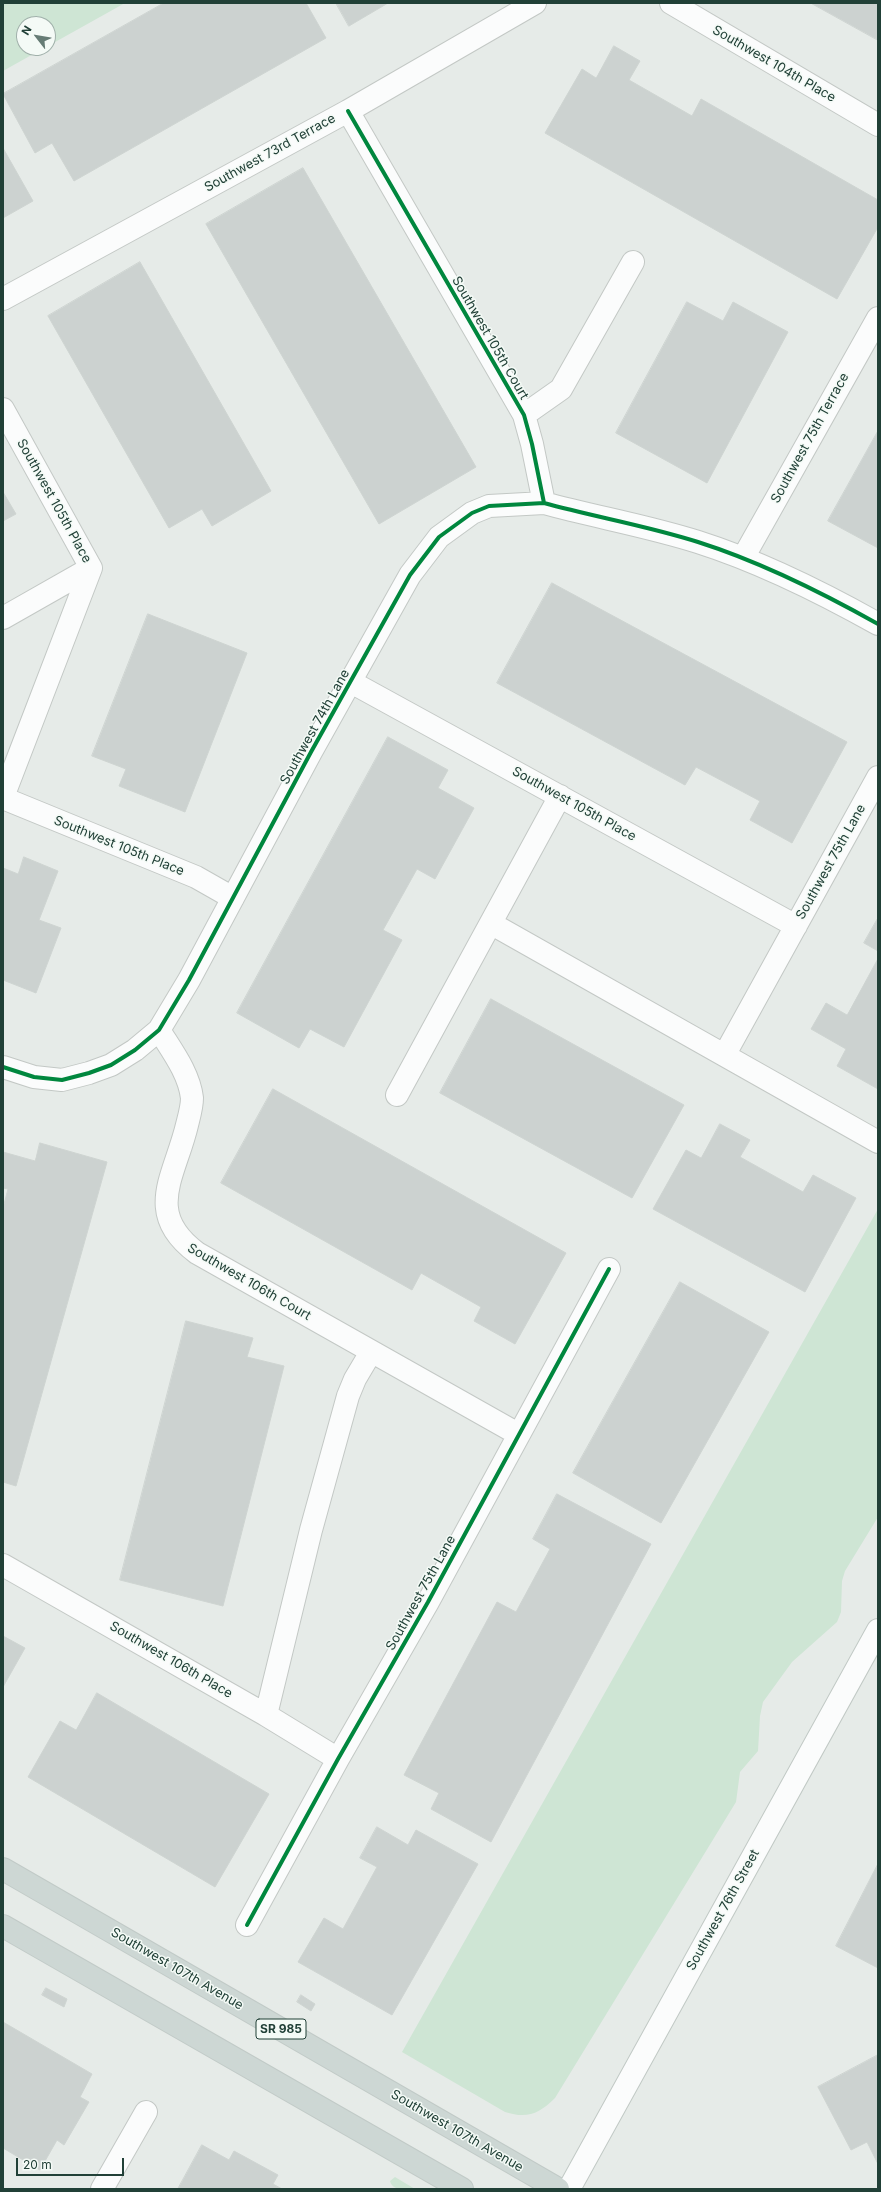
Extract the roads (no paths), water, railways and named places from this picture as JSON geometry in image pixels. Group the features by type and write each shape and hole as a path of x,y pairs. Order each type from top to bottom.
{"main road":[{"name":"Southwest 107th Avenue","path":"3,1869 558,2189"},
{"path":"3,1926 462,2189"}],"street":[{"name":"Southwest 73rd Terrace","path":"3,299 348,111 535,3"},
{"name":"Southwest 104th Place","path":"671,3 878,125"},
{"name":"Southwest 105th Court","path":"348,111 524,415 532,444 544,503"},
{"path":"524,415 561,389 633,262"},
{"name":"Southwest 75th Terrace","path":"743,558 871,347 878,318"},
{"name":"Southwest 105th Place","path":"3,409 92,568 3,618"},
{"path":"544,503 696,542 743,558 808,587 878,624"},
{"name":"Southwest 74th Lane","path":"159,1030 410,575 439,537 472,513 489,506 544,503"},
{"path":"3,798 92,568"},
{"name":"Southwest 105th Place","path":"351,682 796,926"},
{"name":"Southwest 75th Lane","path":"725,1054 878,777"},
{"path":"397,1095 492,924 560,796"},
{"name":"Southwest 105th Place","path":"3,798 196,877 233,898"},
{"path":"492,924 725,1054 878,1142"},
{"path":"3,1067 34,1077 62,1080 111,1065 135,1050 159,1030"},
{"name":"Southwest 106th Court","path":"159,1030 181,1065 192,1099 184,1138 168,1186 168,1216 174,1232 184,1244 197,1253 371,1352 518,1434"},
{"name":"Southwest 75th Lane","path":"247,1925 338,1759 428,1602 609,1269"},
{"path":"266,1715 307,1545 348,1396 355,1379 371,1352"},
{"name":"Southwest 106th Place","path":"3,1565 266,1715 338,1759"},
{"name":"Southwest 76th Street","path":"569,2189 878,1630"},
{"path":"102,2189 146,2112"}]}
